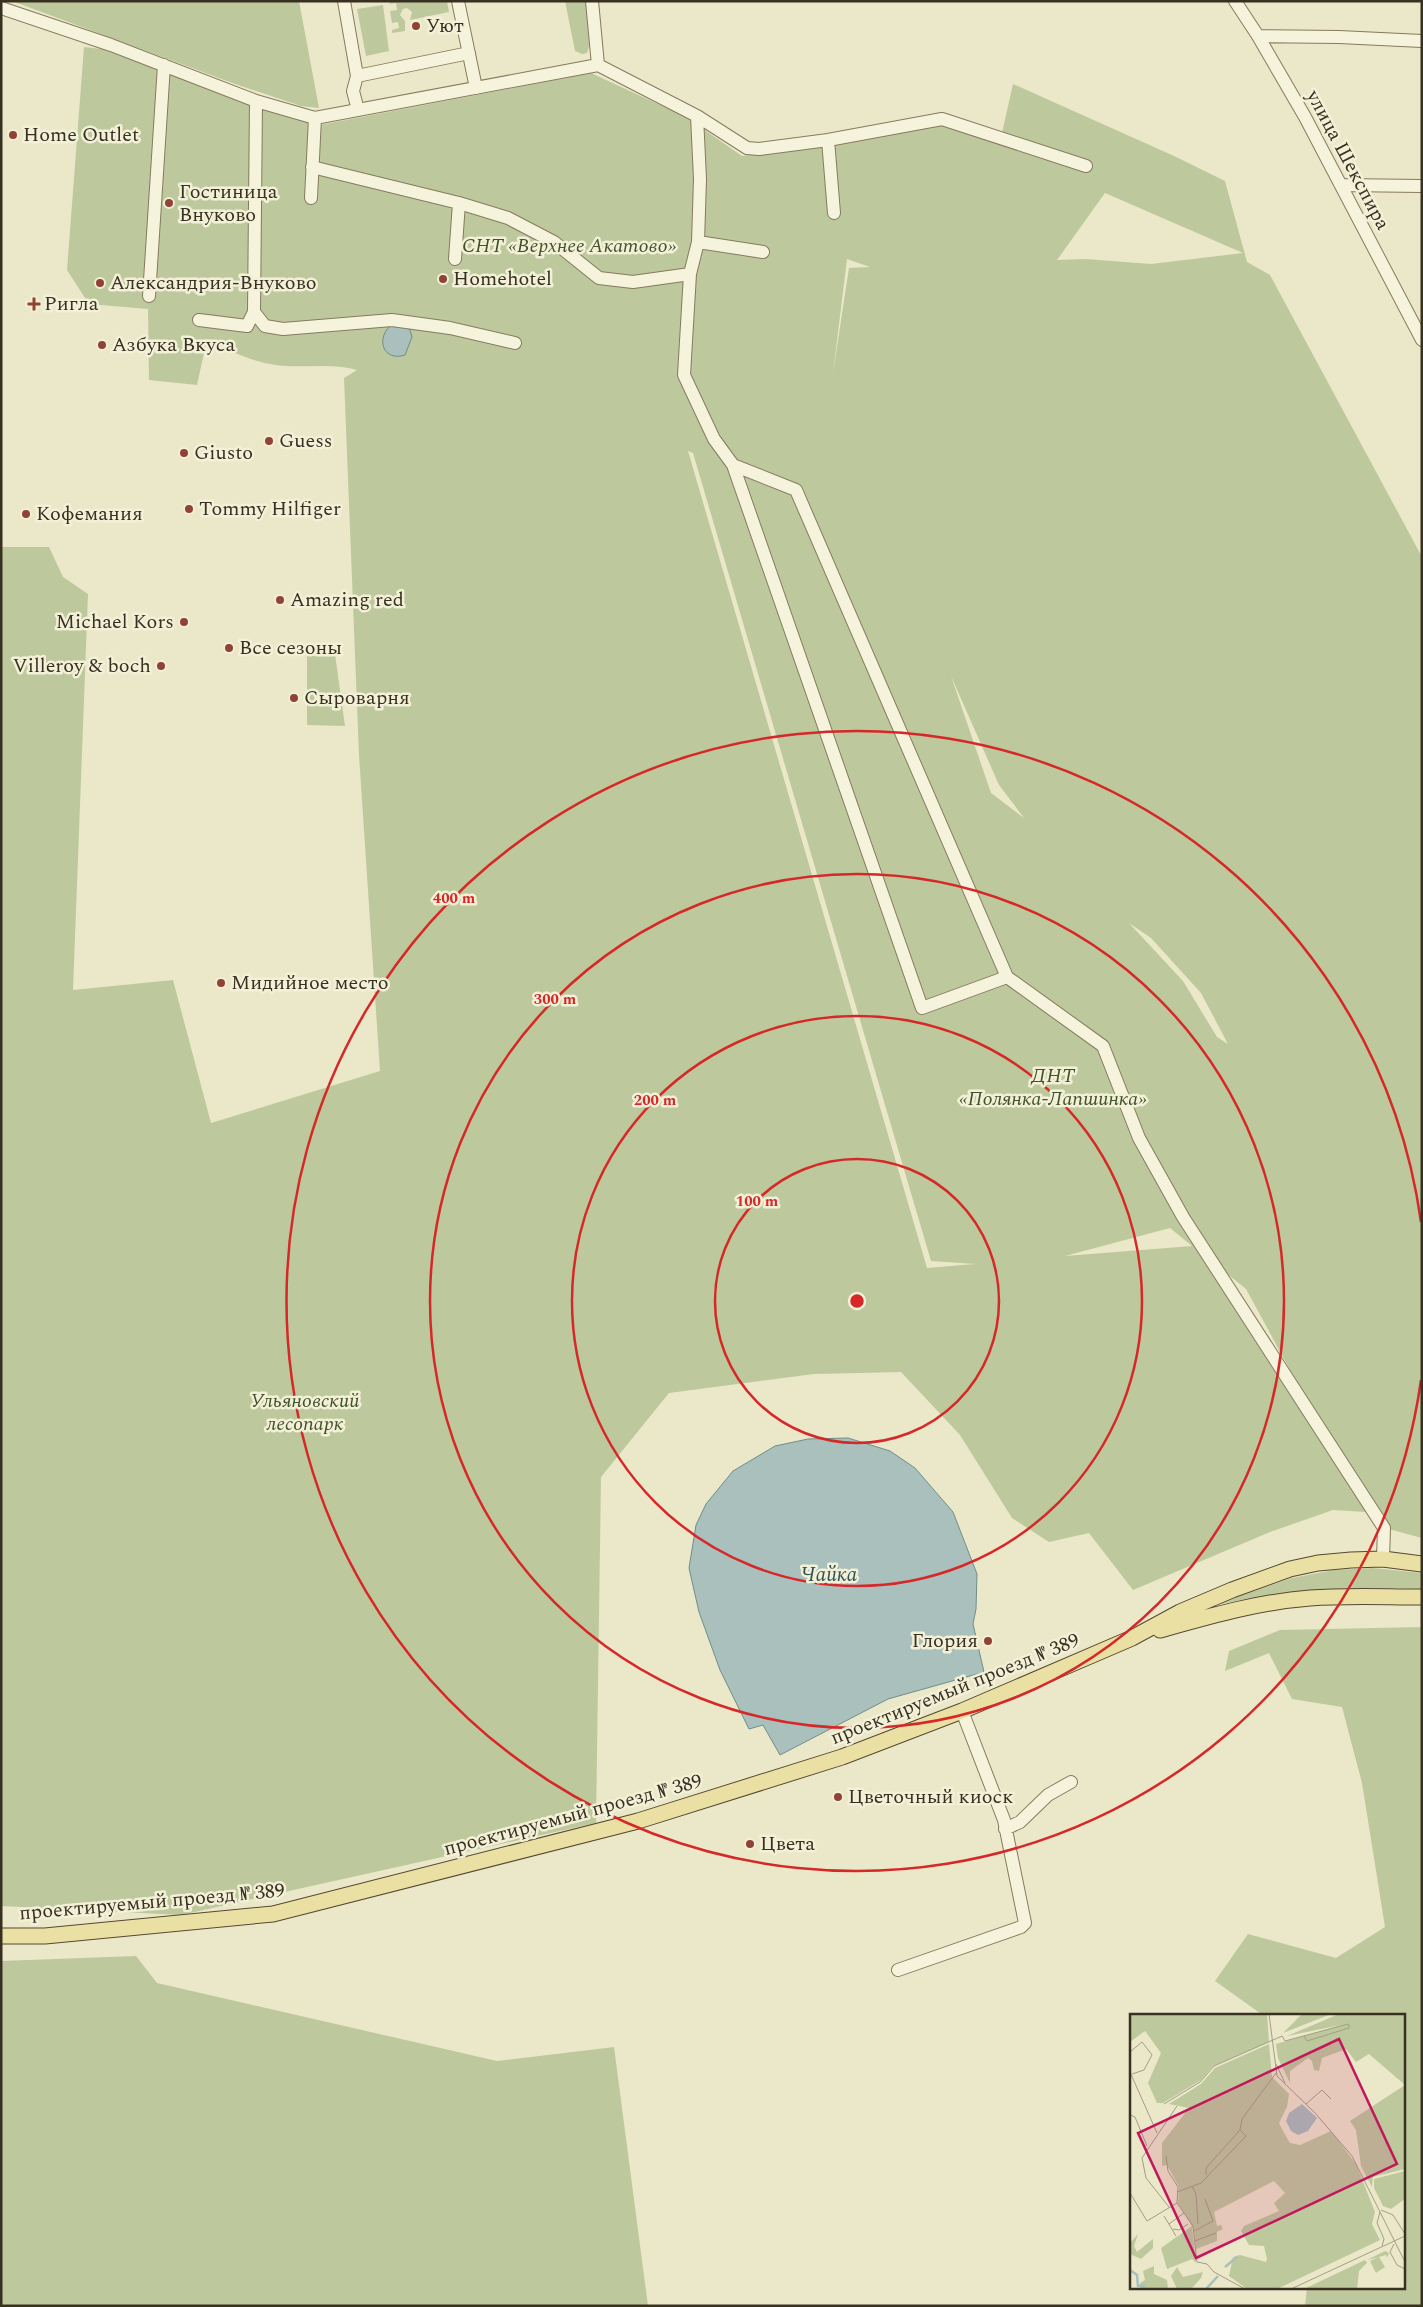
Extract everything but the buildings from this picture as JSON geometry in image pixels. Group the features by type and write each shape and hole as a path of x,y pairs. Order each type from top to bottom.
{"main road":[{"name":"проектируемый проезд № 389","path":"1,1936 45,1936 274,1914 638,1821 842,1757 962,1711 1132,1638 1189,1608 1290,1569 1318,1563 1383,1560 1422,1564"},
{"name":"проектируемый проезд № 389","path":"1132,1638 1234,1609 1273,1602 1311,1598 1422,1597"}],"street":[{"path":"344,1 357,76 353,91 358,110"},
{"path":"458,1 476,88"},
{"path":"592,1 598,65"},
{"name":"улица Шекспира","path":"1235,1 1258,36 1342,185 1422,340"},
{"path":"1,8 164,65 256,100 315,118 598,65 697,116 747,148 828,140 942,119 1086,166"},
{"path":"1258,36 1339,36 1422,41"},
{"path":"357,76 469,54"},
{"path":"148,296 164,65"},
{"path":"199,320 248,326 254,312 256,100"},
{"path":"697,116 700,179 698,242 690,274 684,375 714,439 733,465 922,1008 1007,977"},
{"path":"311,198 315,118"},
{"path":"828,140 834,213"},
{"path":"312,167 459,202 508,218 554,242 599,278 633,282 690,274"},
{"path":"1342,185 1422,186"},
{"path":"456,259 459,202"},
{"path":"698,242 763,252"},
{"path":"254,312 265,326 283,329 392,320 450,328 515,342"},
{"path":"733,465 796,490 1007,977 1103,1046 1139,1138 1183,1217 1384,1528 1383,1560"},
{"path":"898,1970 1021,1928 1025,1923 1005,1829 995,1794 962,1711"},
{"path":"1005,1829 1020,1822 1048,1795 1071,1782"}],"green space":[{"path":"12,1 299,1 319,108 301,106 235,84"},
{"path":"389,1 447,1 449,12 410,20 412,12 407,8 403,9 400,15 405,21 405,31 392,33 392,30 399,28 398,22 392,23 390,11 397,10 396,3 390,4"},
{"path":"565,1 586,1 592,37 587,53 582,54 575,51"},
{"path":"383,5 389,51 366,56 357,9"},
{"path":"84,47 102,49 268,111 320,125 591,73 686,117 742,156 939,124 1000,142 1013,84 1174,156 1225,181 1247,262 1270,275 1422,557 1422,1538 1374,1525 1366,1512 1333,1510 1270,1532 1133,1590 1089,1533 1049,1542 1012,1518 960,1435 901,1372 814,1374 669,1393 601,1477 596,1823 181,1915 1,1906 1,547 49,547 63,577 88,594 73,990 173,980 211,1123 380,1071 359,755 344,378 357,370 337,366 286,366 267,363 240,355 207,339 197,385 149,380 148,309 89,304 67,270","holes":["1105,193 1243,253 1151,264 1086,259 1057,260","847,259 870,267 849,268 833,373","688,451 693,453 931,1261 975,1264 927,1268","951,676 999,785 1024,818 991,793","1129,923 1151,938 1201,993 1228,1044 1217,1037 1183,981","1170,1228 1192,1246 1065,1256","1203,1254 1246,1289 1315,1416"]},
{"path":"335,654 345,726 307,725 307,656"},
{"path":"1373,1568 1422,1573 1422,1589 1368,1588 1287,1593 1207,1607 1292,1578 1334,1570"},
{"path":"1422,1627 1422,2306 1305,2306 1307,2290 1406,2290 1406,2014 1261,2014 1215,1981 1248,1934 1336,1958 1385,1927 1362,1783 1342,1707 1292,1699 1269,1653 1225,1671 1229,1651 1280,1630"},
{"path":"136,1956 157,1983 497,2061 614,2047 648,2306 1,2306 1,1961"}],"water":[{"path":"390,326 409,327 412,337 405,355 391,355 384,348 383,337"},
{"name":"Чайка","path":"848,1438 890,1451 915,1468 953,1512 977,1574 976,1609 973,1624 984,1672 888,1699 780,1755 763,1725 749,1729 720,1670 699,1612 689,1568 696,1525 706,1504 733,1471 775,1446 808,1439"}],"place":[{"name":"Уют","path":"416,26"},
{"name":"Home Outlet","path":"13,135"},
{"name":"Гостиница Внуково","path":"169,203"},
{"name":"Homehotel","path":"443,279"},
{"name":"Александрия-Внуково","path":"100,283"},
{"name":"Ригла","path":"34,304"},
{"name":"Азбука Вкуса","path":"102,345"},
{"name":"Guess","path":"269,441"},
{"name":"Giusto","path":"184,453"},
{"name":"Tommy Hilfiger","path":"189,509"},
{"name":"Кофемания","path":"26,514"},
{"name":"Amazing red","path":"280,600"},
{"name":"Michael Kors","path":"184,622"},
{"name":"Все сезоны","path":"229,648"},
{"name":"Villeroy & boch","path":"161,666"},
{"name":"Сыроварня","path":"294,698"},
{"name":"Мидийное место","path":"221,983"},
{"name":"Глория","path":"988,1641"},
{"name":"Цветочный киоск","path":"838,1797"},
{"name":"Цвета","path":"750,1844"}],"park label":[{"name":"СНТ «Верхнее Акатово»","path":"569,246"},
{"name":"ДНТ «Полянка-Лапшинка»","path":"1053,1088"},
{"name":"Ульяновский лесопарк","path":"305,1412"}]}
